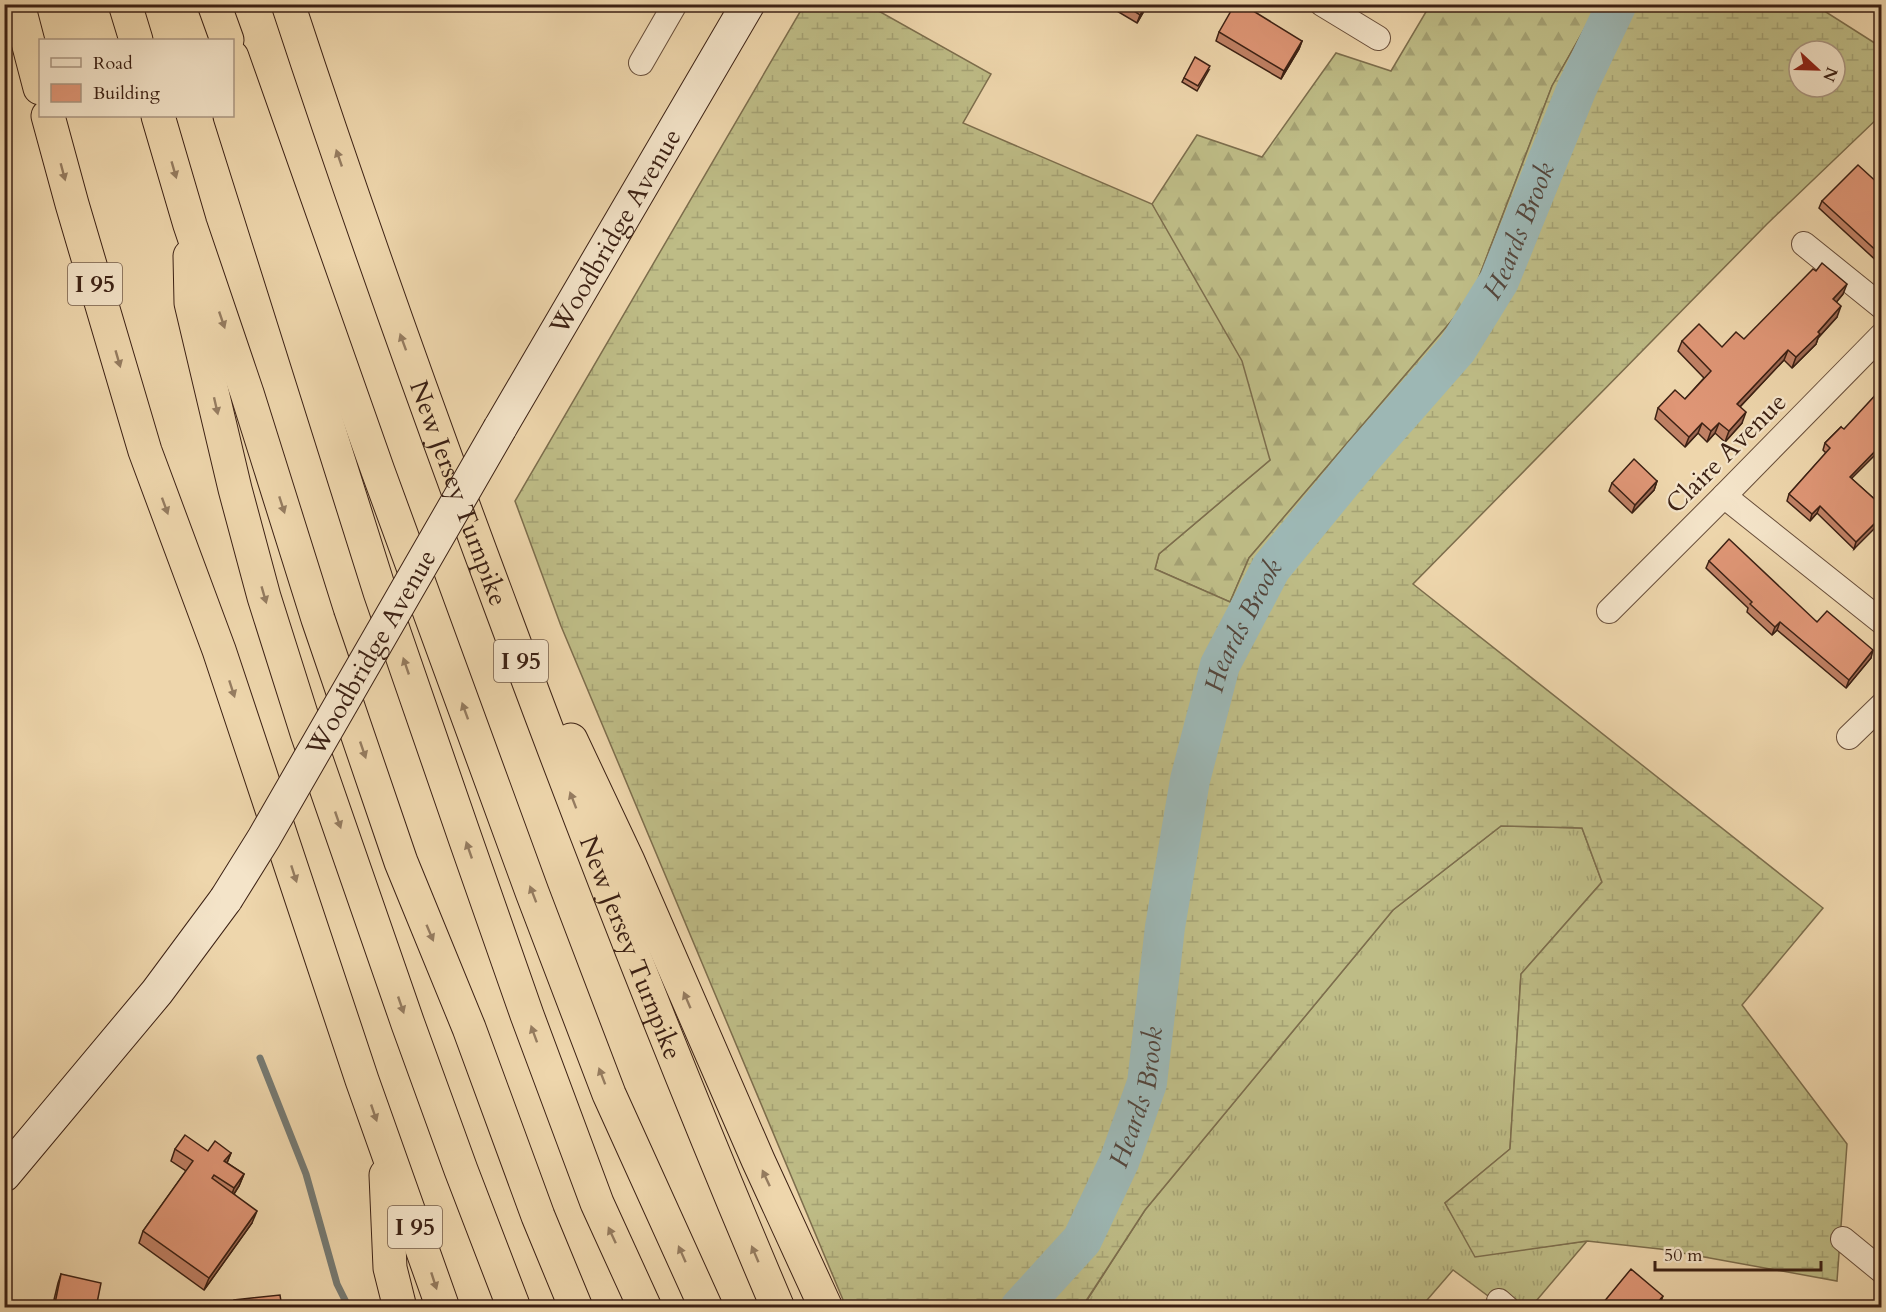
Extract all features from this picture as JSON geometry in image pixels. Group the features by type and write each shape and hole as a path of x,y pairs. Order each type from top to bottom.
{"highway":[{"path":"18,4 39,84"},
{"path":"125,4 136,39"},
{"path":"196,4 207,39"},
{"path":"214,4 227,39"},
{"name":"New Jersey Turnpike","path":"288,4 401,337 572,800 642,978 778,1308"},
{"path":"234,63 382,482 536,903 609,1094 706,1308"},
{"name":"I 95","path":"48,117 145,451 219,650 386,1147 443,1308"},
{"path":"158,117 190,225 400,862 470,1028 538,1216 576,1308"},
{"path":"230,117 380,592 465,838 527,1015 597,1203 645,1308"},
{"path":"190,225 191,303 232,477 264,597 408,1024 514,1308"},
{"path":"482,557 628,861 753,1149 826,1308"},
{"path":"386,1147 390,1268 400,1308"}],"street":[{"path":"641,63 675,4"},
{"name":"Woodbridge Avenue","path":"4,1175 157,992 226,899 264,838 748,4"},
{"path":"1322,4 1378,38"},
{"path":"1804,244 1881,307"},
{"name":"Claire Avenue","path":"1609,611 1881,335"},
{"path":"1724,496 1881,622"},
{"path":"1849,737 1881,705"},
{"path":"1843,1239 1881,1271"}],"green space":[{"path":"804,5 868,5 991,74 963,123 1152,204 1242,361 1270,460 1159,554 1155,569 1230,602 1249,558 1471,298 1552,86 1598,5 1815,5 1881,47 1881,115 1767,224 1413,584 1823,908 1742,1005 1847,1144 1837,1281 1660,1249 1587,1241 1475,1257 1445,1203 1510,1149 1521,974 1602,882 1582,828 1501,826 1393,910 1145,1210 1082,1307 846,1307 561,626 515,501"},
{"path":"1430,5 1598,5 1552,86 1471,298 1249,558 1230,602 1155,569 1159,554 1270,460 1152,204 1197,135 1262,157 1336,53 1391,71"},
{"path":"1501,826 1582,828 1602,882 1521,974 1510,1149 1445,1203 1476,1256 1587,1241 1531,1307 1503,1307 1453,1270 1421,1307 1082,1308 1145,1210 1393,910"}],"building":[{"path":"1123,4 1146,4 1140,15"},
{"path":"1235,4 1242,4 1302,41 1284,71 1219,32"},
{"path":"1195,57 1210,66 1198,86 1184,78"},
{"path":"1858,165 1881,186 1881,255 1822,201"},
{"path":"1822,263 1847,284 1833,299 1841,306 1818,332 1820,334 1796,357 1788,350 1737,404 1746,412 1729,431 1719,423 1711,431 1702,423 1689,437 1658,408 1675,390 1685,399 1711,371 1682,341 1699,324 1722,347 1736,332 1744,339 1813,269 1816,271"},
{"path":"1881,389 1881,445 1850,477 1881,505 1881,517 1856,542 1820,506 1812,514 1789,494 1830,448 1825,443 1841,427 1844,429"},
{"path":"1634,459 1657,481 1635,505 1612,483"},
{"path":"1729,539 1817,622 1827,611 1873,650 1849,680 1780,622 1775,627 1709,561"},
{"path":"185,1135 208,1151 215,1141 231,1153 224,1161 244,1174 234,1188 214,1175 212,1178 257,1211 209,1278 143,1231 193,1161 175,1149"},
{"path":"1631,1269 1663,1296 1653,1308 1608,1308 1603,1303"},
{"path":"61,1274 101,1283 96,1308 54,1308"},
{"path":"280,1295 282,1308 235,1308 234,1300"}],"waterway":[{"name":"Heards Brook","path":"1020,1308 1082,1240 1119,1162 1147,1083 1165,927 1190,780 1220,665 1271,568 1363,456 1457,349 1499,281 1577,88 1617,4"},
{"path":"260,1058 306,1174 337,1284 349,1308"}]}
